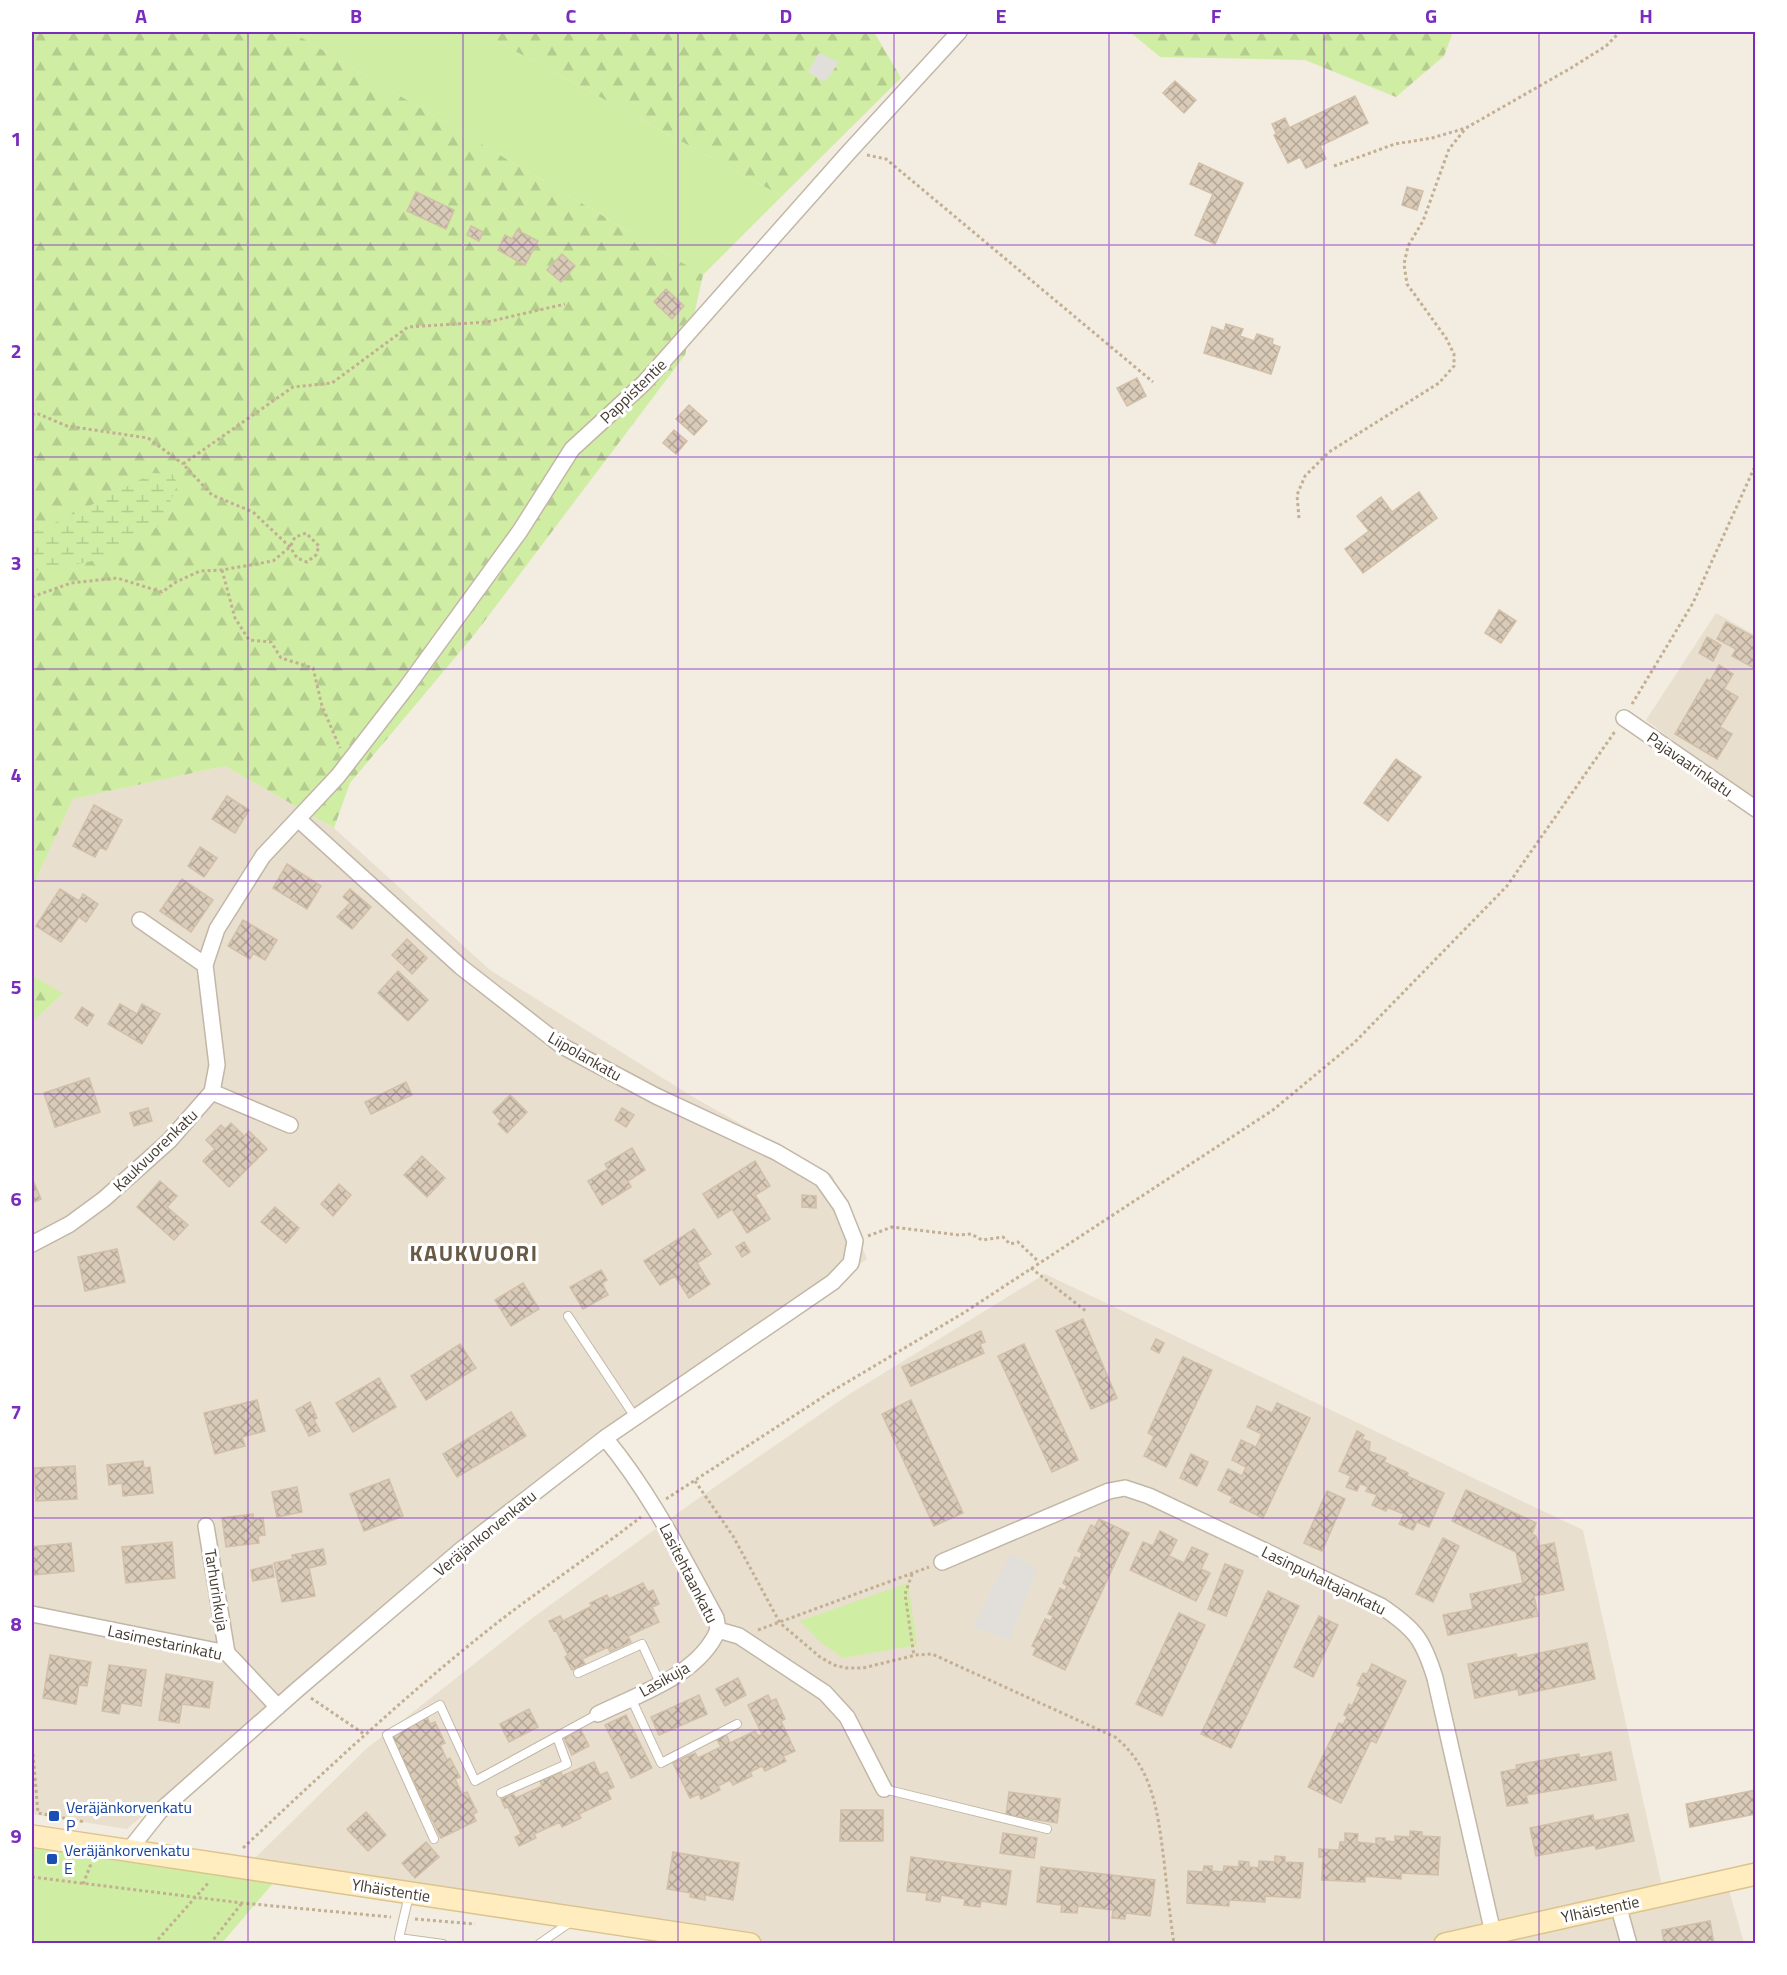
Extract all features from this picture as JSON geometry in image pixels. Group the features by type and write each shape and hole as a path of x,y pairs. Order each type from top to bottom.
{"street":[{"name":"Pappistentie","path":"342,770 406,688 520,531 572,448 651,376 848,153 959,32"},
{"name":"Pajavaarinkatu","path":"1624,718 1755,809"},
{"path":"290,1125 212,1092 217,1065 205,965 217,929 262,856 342,770"},
{"name":"Liipolankatu","path":"298,819 461,967 562,1046 656,1096 776,1152 822,1179 841,1206 855,1241"},
{"path":"140,920 205,965"},
{"name":"Kaukvuorenkatu","path":"32,1244 70,1224 104,1199 169,1141 212,1092"},
{"name":"Veräjänkorvenkatu","path":"129,1850 160,1811 462,1549 605,1438 833,1281 851,1263 855,1241"},
{"name":"Lasitehtaankatu","path":"605,1438 655,1506 716,1618 718,1630 738,1636 813,1683 837,1704 847,1717 884,1789"},
{"name":"Lasinpuhaltajankatu","path":"942,1562 1109,1491 1125,1488 1149,1496 1381,1606 1408,1625 1421,1642 1435,1678 1493,1933"},
{"name":"Tarhurinkuja","path":"206,1526 227,1653"},
{"name":"Lasimestarinkatu","path":"32,1614 227,1653 278,1707"},
{"name":"Lasikuja","path":"598,1714 677,1675 698,1660 713,1642 718,1630"},
{"name":"Ylhäistentie","path":"32,1836 576,1918 682,1939 750,1944"},
{"name":"Ylhäistentie","path":"1445,1944 1755,1874"},
{"path":"1618,1905 1629,1944"}],"lane":[{"path":"568,1316 635,1418"},
{"path":"578,1673 642,1644 660,1683"},
{"path":"631,1698 661,1763 737,1724"},
{"path":"434,1839 387,1735 441,1705 476,1782 598,1714"},
{"path":"501,1793 567,1764 557,1737"},
{"path":"884,1789 1047,1829"},
{"path":"410,1893 399,1938 443,1944"},
{"path":"539,1944 576,1918"}],"path":[{"path":"1334,166 1395,144 1432,138 1466,128 1571,68 1606,46 1620,32"},
{"path":"1299,518 1297,495 1305,476 1329,452 1439,383 1454,366 1454,354 1446,338 1407,284 1404,264 1408,246 1423,221 1449,149 1466,128"},
{"path":"848,153 886,159 1153,382"},
{"path":"183,465 293,387 332,383 408,327 487,322 565,304"},
{"path":"32,415 36,413 67,426 148,438 183,465 213,495 253,512 290,547 297,558 307,562 316,555 319,546 306,533 295,537 290,547 273,561 222,570 200,571 176,582 162,592 117,578 71,583 32,597"},
{"path":"154,1944 225,1865 364,1734 502,1619 655,1506 829,1393 965,1312 1273,1110 1355,1042 1507,886 1624,718 1693,603 1755,464"},
{"path":"222,570 236,618 249,640 271,642 281,658 313,668 342,770"},
{"path":"855,1241 892,1227 959,1235 971,1234 982,1240 1003,1238 1010,1244 1018,1242 1040,1263"},
{"path":"1031,1268 1087,1312"},
{"path":"695,1481 733,1536 780,1623 820,1657 834,1665 862,1668 932,1654 1115,1737 1126,1746 1143,1770 1155,1801 1174,1944"},
{"path":"738,1636 780,1623 942,1562"},
{"path":"912,1574 905,1594 914,1656"},
{"path":"298,1689 364,1734"},
{"path":"32,1742 39,1812 88,1823"},
{"path":"83,1884 98,1845"},
{"path":"32,1877 242,1904 475,1924"},
{"path":"210,1944 242,1904"}],"shaded area":[{"path":"819,53 839,62 825,82 808,72"},
{"path":"1716,613 1755,635 1755,805 1646,720"},
{"path":"225,766 334,828 490,970 693,1097 832,1175 867,1259 418,1576 127,1829 32,1814 32,1022 62,995 32,975 32,888 73,799"},
{"path":"1045,1274 1583,1530 1665,1899 1728,1887 1744,1943 722,1943 723,1929 249,1864 366,1749 535,1616 686,1507 848,1395"},
{"path":"1011,1553 1037,1569 1010,1640 972,1627"}],"green space":[{"path":"32,32 292,32 703,275 685,355 474,635 350,783 334,828 225,766 73,799 32,888"},
{"path":"292,32 480,32 782,196 703,275"},
{"path":"480,32 874,32 901,78 782,196"},
{"path":"1130,32 1453,32 1444,56 1396,97 1305,60 1160,57"},
{"path":"153,473 172,474 178,484 159,526 102,559 44,571 32,570 32,533"},
{"path":"32,975 63,994 32,1022"},
{"path":"908,1583 917,1645 843,1658 820,1642 800,1621"},
{"path":"32,1844 274,1882 222,1943 32,1943"}],"building":[{"path":"1175,81 1196,100 1184,113 1163,93"},
{"path":"1355,96 1368,123 1320,146 1326,159 1306,168 1300,157 1288,163 1274,135"},
{"path":"1285,118 1289,127 1276,133 1272,124"},
{"path":"1199,163 1243,183 1215,244 1195,235 1213,194 1190,184"},
{"path":"1407,187 1423,191 1417,210 1402,205"},
{"path":"416,192 454,210 446,229 407,211"},
{"path":"471,226 483,232 479,241 467,235"},
{"path":"517,230 538,241 525,265 498,250 505,235 512,239"},
{"path":"562,254 575,266 561,282 547,270"},
{"path":"666,289 684,306 672,319 654,302"},
{"path":"1226,324 1243,329 1240,336 1254,341 1257,334 1273,339 1272,344 1280,347 1271,374 1204,353 1212,327 1224,331"},
{"path":"1137,378 1146,396 1127,406 1117,388"},
{"path":"689,405 707,421 694,435 676,419"},
{"path":"674,430 687,441 676,454 663,443"},
{"path":"1419,492 1437,518 1363,573 1345,549 1369,531 1357,516 1381,497 1392,512"},
{"path":"1499,610 1516,621 1501,643 1485,633"},
{"path":"1726,622 1756,638 1756,669 1732,656 1736,649 1717,639"},
{"path":"1707,637 1721,645 1713,661 1699,653"},
{"path":"1719,665 1733,674 1724,689 1738,697 1720,727 1732,734 1717,759 1675,734 1707,679 1710,681"},
{"path":"1396,759 1421,777 1388,821 1364,803"},
{"path":"227,796 249,810 235,833 212,819"},
{"path":"94,805 122,820 106,850 100,847 95,857 73,846"},
{"path":"200,847 217,858 204,877 188,866"},
{"path":"287,864 321,886 307,909 273,888"},
{"path":"182,879 213,900 191,932 160,911"},
{"path":"60,889 79,901 83,894 98,904 86,922 79,917 61,942 36,926"},
{"path":"350,889 371,907 352,929 337,917 350,903 343,897"},
{"path":"243,920 277,940 265,960 253,953 250,959 228,946"},
{"path":"407,939 427,958 412,974 392,955"},
{"path":"398,971 428,1000 408,1021 378,993"},
{"path":"120,1004 137,1014 142,1004 160,1014 142,1044 108,1024"},
{"path":"82,1007 94,1015 87,1026 75,1018"},
{"path":"89,1078 100,1112 55,1127 44,1093"},
{"path":"406,1082 412,1095 371,1114 365,1102"},
{"path":"510,1095 527,1112 507,1133 498,1124 501,1121 493,1112"},
{"path":"148,1108 152,1121 134,1126 130,1113"},
{"path":"622,1108 634,1115 626,1127 615,1120"},
{"path":"231,1123 244,1136 249,1131 267,1149 229,1187 203,1161 215,1149 206,1140 221,1125 225,1129"},
{"path":"632,1148 645,1170 628,1181 631,1187 602,1205 588,1181 608,1169 605,1164"},
{"path":"422,1156 445,1178 427,1197 404,1175"},
{"path":"755,1161 770,1186 755,1195 770,1219 747,1233 732,1209 718,1218 703,1194"},
{"path":"32,1178 41,1199 32,1203"},
{"path":"160,1181 177,1196 167,1207 188,1225 174,1240 137,1207"},
{"path":"339,1184 351,1195 333,1216 321,1204"},
{"path":"802,1195 816,1196 816,1208 802,1207"},
{"path":"275,1207 299,1228 286,1243 261,1222"},
{"path":"694,1229 711,1254 697,1263 710,1284 689,1298 675,1276 660,1285 644,1261"},
{"path":"744,1242 750,1252 742,1257 736,1247"},
{"path":"117,1249 125,1282 85,1291 78,1257"},
{"path":"601,1270 607,1280 602,1283 608,1295 583,1309 570,1287"},
{"path":"523,1283 539,1309 511,1326 495,1300"},
{"path":"1083,1319 1117,1398 1091,1409 1056,1331"},
{"path":"981,1331 985,1342 980,1344 984,1353 911,1386 902,1367"},
{"path":"1156,1339 1164,1343 1159,1353 1151,1349"},
{"path":"460,1344 476,1368 426,1400 411,1376"},
{"path":"1024,1344 1078,1460 1052,1472 998,1356"},
{"path":"1183,1357 1212,1370 1166,1467 1144,1456 1154,1436 1148,1433"},
{"path":"379,1378 396,1407 353,1432 336,1403"},
{"path":"257,1400 265,1431 242,1437 245,1446 215,1454 204,1413"},
{"path":"911,1400 963,1513 934,1526 882,1414"},
{"path":"310,1402 317,1418 314,1420 320,1431 309,1436 296,1410"},
{"path":"1277,1403 1310,1418 1263,1518 1230,1502 1233,1497 1218,1490 1228,1469 1242,1476 1246,1467 1232,1460 1241,1440 1256,1447 1262,1434 1247,1427 1257,1406 1272,1413"},
{"path":"511,1412 526,1436 457,1477 443,1454"},
{"path":"1357,1431 1364,1435 1362,1439 1370,1442 1369,1451 1386,1458 1384,1462 1408,1473 1407,1476 1444,1493 1429,1527 1417,1522 1413,1530 1399,1524 1404,1514 1389,1508 1391,1504 1386,1511 1372,1505 1377,1495 1366,1491 1368,1487 1360,1483 1357,1491 1346,1487 1351,1476 1339,1471"},
{"path":"1191,1454 1208,1462 1197,1486 1180,1478"},
{"path":"143,1461 144,1468 150,1467 153,1493 123,1496 122,1483 109,1485 107,1465"},
{"path":"75,1466 77,1499 36,1501 34,1468"},
{"path":"389,1479 403,1516 364,1531 350,1494"},
{"path":"297,1487 302,1512 277,1517 272,1492"},
{"path":"1466,1490 1536,1523 1532,1534 1536,1536 1539,1546 1554,1543 1564,1590 1534,1596 1538,1616 1448,1635 1443,1615 1473,1609 1470,1594 1523,1583 1516,1552 1452,1521"},
{"path":"1327,1491 1345,1499 1322,1551 1304,1543"},
{"path":"253,1514 253,1519 263,1518 265,1535 258,1536 259,1543 226,1547 222,1518"},
{"path":"1099,1519 1129,1533 1065,1670 1033,1655 1036,1648 1032,1646 1045,1619 1051,1621 1053,1616 1048,1614 1060,1588 1065,1591 1067,1586 1063,1583 1075,1557 1080,1559 1082,1553 1078,1551 1091,1525 1095,1527"},
{"path":"1160,1531 1177,1540 1169,1556 1184,1563 1192,1547 1208,1554 1201,1569 1210,1573 1196,1601 1130,1570 1143,1542 1153,1546"},
{"path":"1443,1538 1459,1546 1433,1602 1416,1594"},
{"path":"172,1542 175,1578 126,1583 122,1547"},
{"path":"71,1543 74,1571 34,1575 32,1547"},
{"path":"323,1549 326,1564 309,1568 315,1596 282,1602 274,1563 293,1559 292,1555"},
{"path":"1225,1564 1243,1571 1226,1616 1208,1609"},
{"path":"272,1565 274,1577 253,1581 251,1570"},
{"path":"643,1583 648,1592 653,1590 659,1604 652,1607 659,1622 628,1636 631,1642 610,1652 608,1647 582,1659 585,1664 572,1670 565,1657 568,1655 549,1621 560,1616 563,1621 592,1606 590,1603 607,1595 609,1599"},
{"path":"1268,1591 1299,1606 1231,1748 1201,1734"},
{"path":"1179,1613 1205,1625 1162,1716 1136,1704"},
{"path":"1319,1616 1338,1625 1313,1677 1294,1667"},
{"path":"1587,1643 1595,1679 1519,1695 1518,1689 1475,1698 1468,1664 1516,1654 1517,1658"},
{"path":"50,1655 91,1662 87,1686 79,1685 76,1704 43,1698"},
{"path":"1372,1664 1406,1681 1376,1743 1371,1740 1341,1803 1308,1787 1339,1723 1343,1725 1347,1717 1344,1715 1349,1704 1352,1706 1361,1687 1357,1685 1363,1673 1367,1674"},
{"path":"109,1665 146,1670 141,1706 121,1703 119,1714 102,1711"},
{"path":"166,1674 213,1682 209,1708 182,1704 179,1723 159,1720"},
{"path":"738,1678 746,1695 725,1706 716,1689"},
{"path":"699,1695 707,1714 659,1735 651,1717"},
{"path":"768,1695 771,1701 776,1699 785,1719 781,1721 795,1751 783,1756 786,1761 765,1771 762,1766 750,1772 752,1776 733,1785 730,1780 718,1786 720,1790 701,1799 699,1794 690,1798 673,1763 695,1753 698,1758 721,1747 716,1738 726,1734 730,1743 755,1731 758,1736 762,1734 748,1705"},
{"path":"529,1709 538,1727 509,1742 500,1724"},
{"path":"626,1715 652,1768 631,1778 605,1725"},
{"path":"427,1717 430,1724 435,1722 445,1743 440,1745 447,1760 450,1758 460,1777 455,1779 462,1794 467,1792 477,1812 473,1814 476,1821 441,1838 391,1735"},
{"path":"581,1730 589,1746 572,1755 564,1738"},
{"path":"1611,1752 1616,1780 1526,1795 1528,1803 1507,1806 1501,1772 1517,1769 1516,1765 1579,1754 1579,1758"},
{"path":"594,1762 600,1775 607,1772 614,1787 607,1790 611,1799 579,1814 581,1818 562,1827 560,1822 534,1834 536,1838 519,1846 515,1837 521,1834 508,1807 505,1808 501,1799 513,1794 516,1798 542,1786 540,1781 561,1772 562,1776"},
{"path":"1756,1790 1756,1814 1690,1827 1686,1804"},
{"path":"1009,1792 1060,1799 1057,1823 1006,1815"},
{"path":"841,1810 883,1810 883,1841 840,1841"},
{"path":"366,1812 386,1835 368,1851 347,1829"},
{"path":"1628,1814 1634,1841 1596,1849 1595,1845 1536,1856 1530,1828 1593,1815 1594,1821"},
{"path":"1410,1831 1422,1832 1422,1836 1440,1837 1438,1875 1401,1873 1401,1879 1365,1876 1365,1882 1322,1880 1323,1857 1319,1857 1319,1849 1339,1850 1340,1842 1345,1842 1345,1833 1358,1834 1357,1842 1376,1844 1376,1838 1385,1838 1385,1841 1395,1842 1395,1836 1410,1837"},
{"path":"1003,1833 1037,1838 1034,1858 1000,1853"},
{"path":"426,1842 439,1857 415,1878 402,1863"},
{"path":"673,1852 739,1863 733,1900 705,1895 705,1900 690,1897 691,1893 667,1889"},
{"path":"1275,1856 1285,1857 1285,1862 1303,1863 1300,1898 1265,1896 1265,1902 1229,1900 1229,1906 1187,1903 1188,1871 1203,1872 1204,1866 1212,1866 1212,1871 1223,1872 1224,1866 1239,1867 1239,1861 1249,1862 1249,1867 1259,1868 1259,1861 1275,1862"},
{"path":"911,1857 1011,1871 1006,1905 981,1901 980,1907 964,1905 965,1899 941,1895 940,1902 926,1900 927,1893 907,1891"},
{"path":"1041,1867 1155,1880 1150,1916 1126,1913 1125,1919 1112,1918 1113,1910 1078,1906 1077,1913 1061,1912 1062,1905 1037,1902"},
{"path":"1710,1921 1714,1944 1664,1944 1662,1930"}],"place":[{"name":"Veräjänkorvenkatu P","path":"54,1816"},
{"name":"Veräjänkorvenkatu E","path":"52,1859"}],"district":[{"name":"KAUKVUORI","path":"474,1253"}]}
